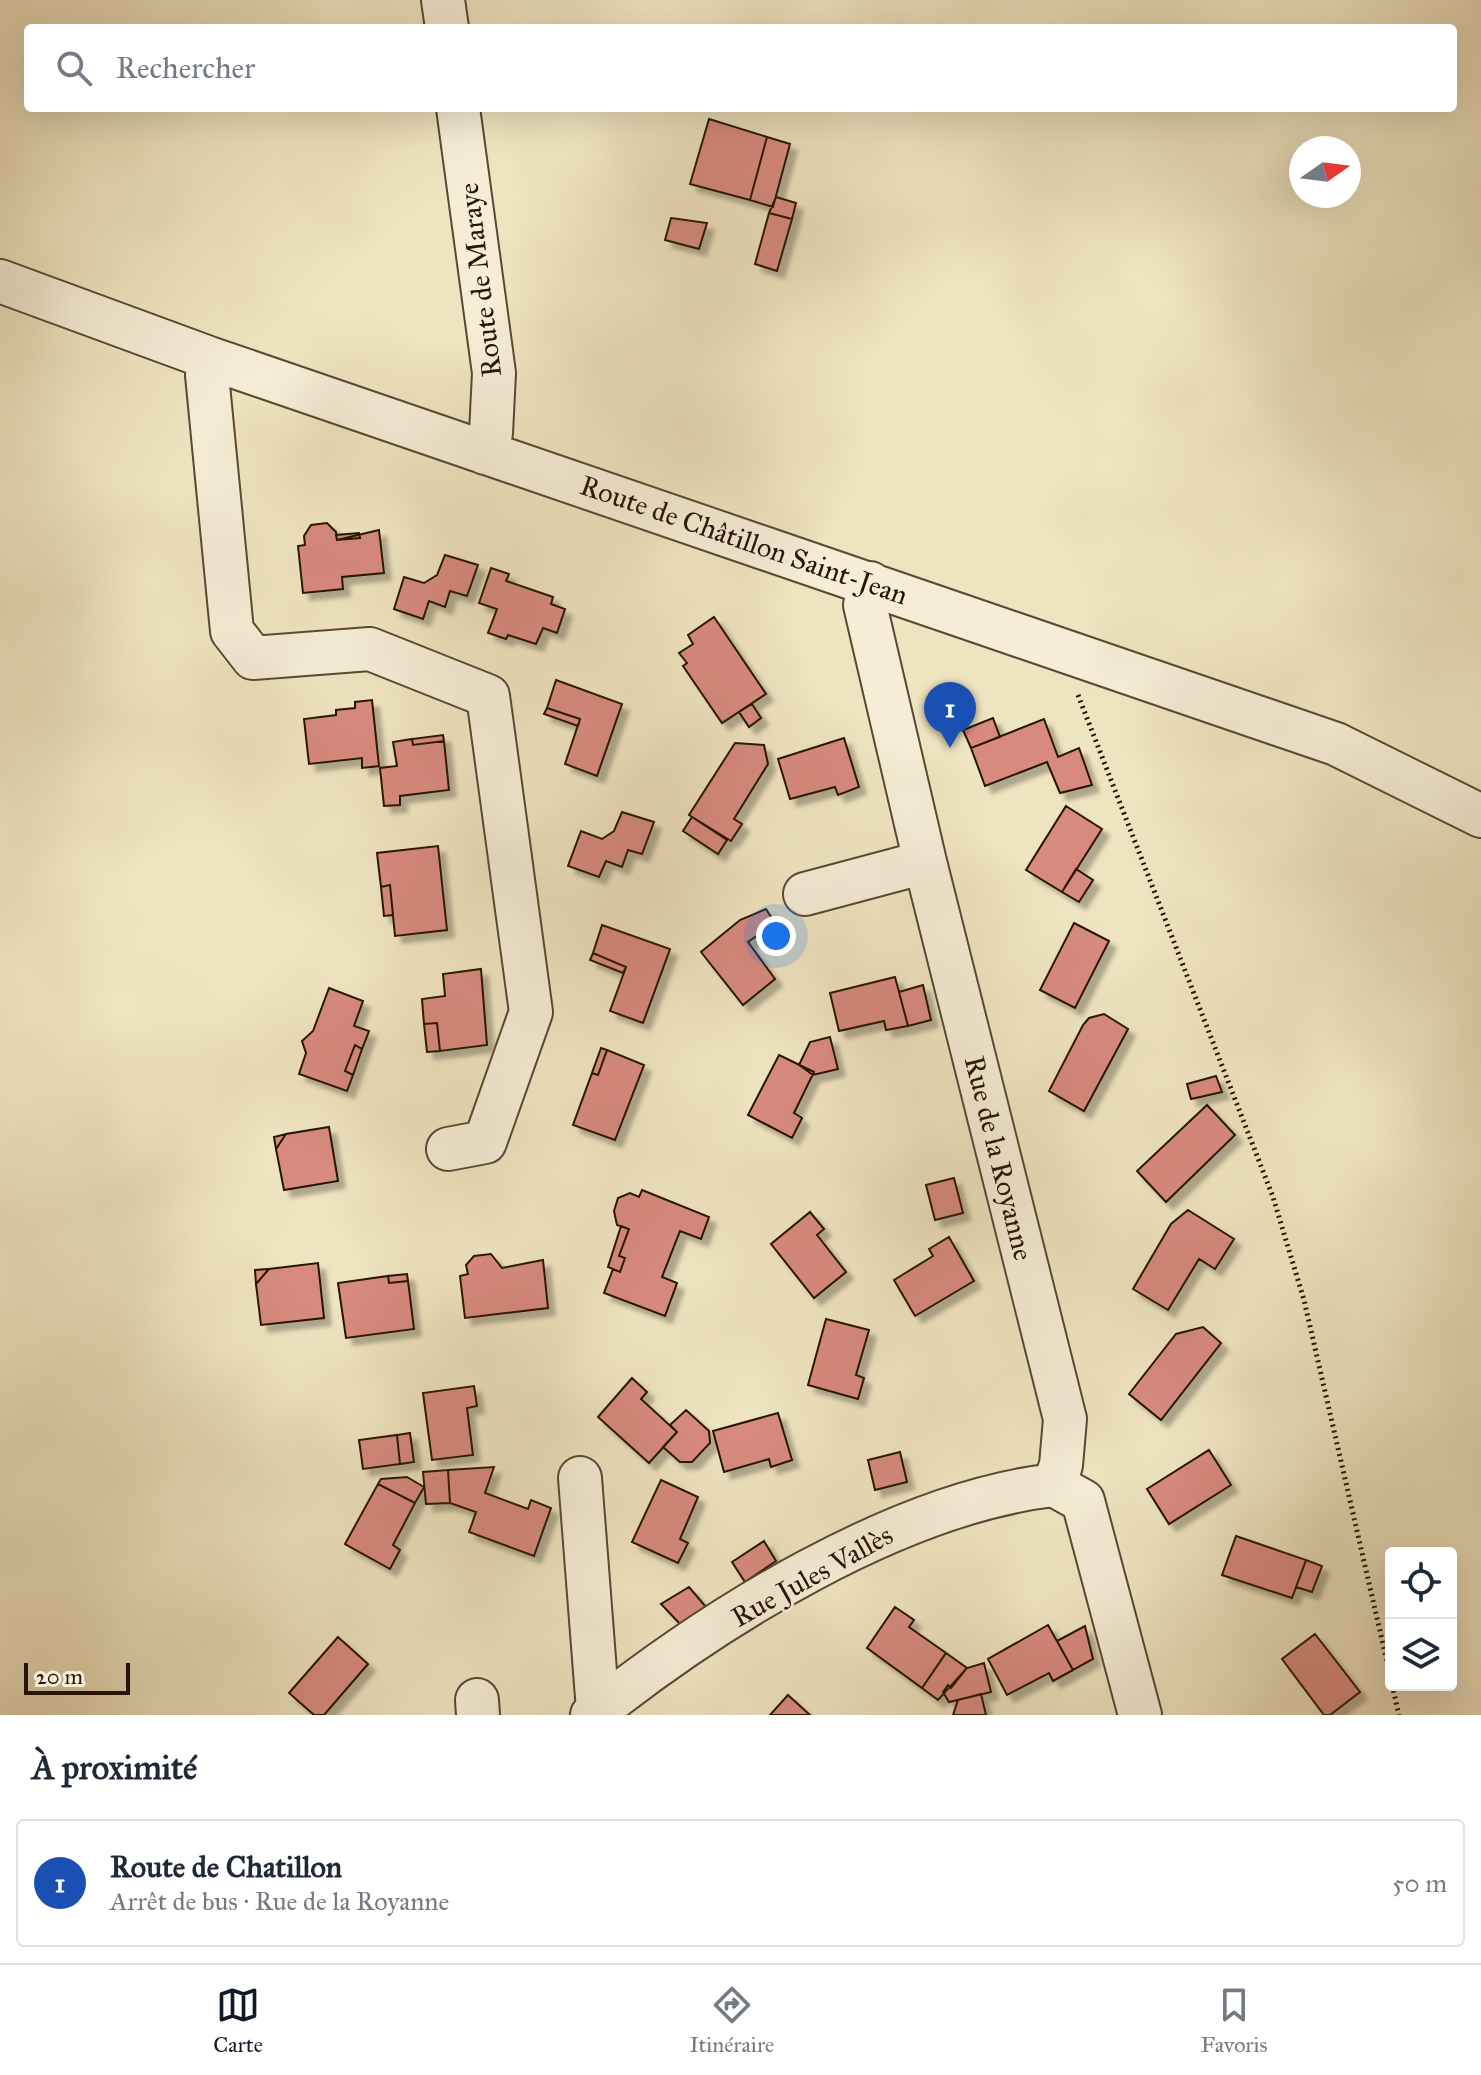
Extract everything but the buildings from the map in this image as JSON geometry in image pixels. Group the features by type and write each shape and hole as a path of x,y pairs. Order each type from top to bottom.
{"street":[{"path":"443,0 446,24"},
{"name":"Route de Maraye","path":"459,112 494,373 491,433 485,453"},
{"name":"Route de Châtillon Saint-Jean","path":"0,281 212,359 1336,744 1481,816"},
{"path":"212,359 207,375 232,631 253,658 370,649 488,696 531,1012 485,1142 448,1149"},
{"name":"Rue de la Royanne","path":"870,583 865,605 925,862 1065,1419 1061,1465 1054,1485"},
{"path":"805,894 925,862"},
{"path":"580,1478 595,1712"},
{"path":"1054,1485 1083,1501 1140,1715"},
{"name":"Rue Jules Vallès","path":"595,1712 643,1674 798,1577 894,1528 1017,1489 1054,1485"}],"path":[{"path":"1060,648 1273,1197 1304,1300 1385,1653"},
{"path":"1393,1691 1399,1715"}],"place":[{"name":"Route de Chatillon","path":"950,748"}]}
